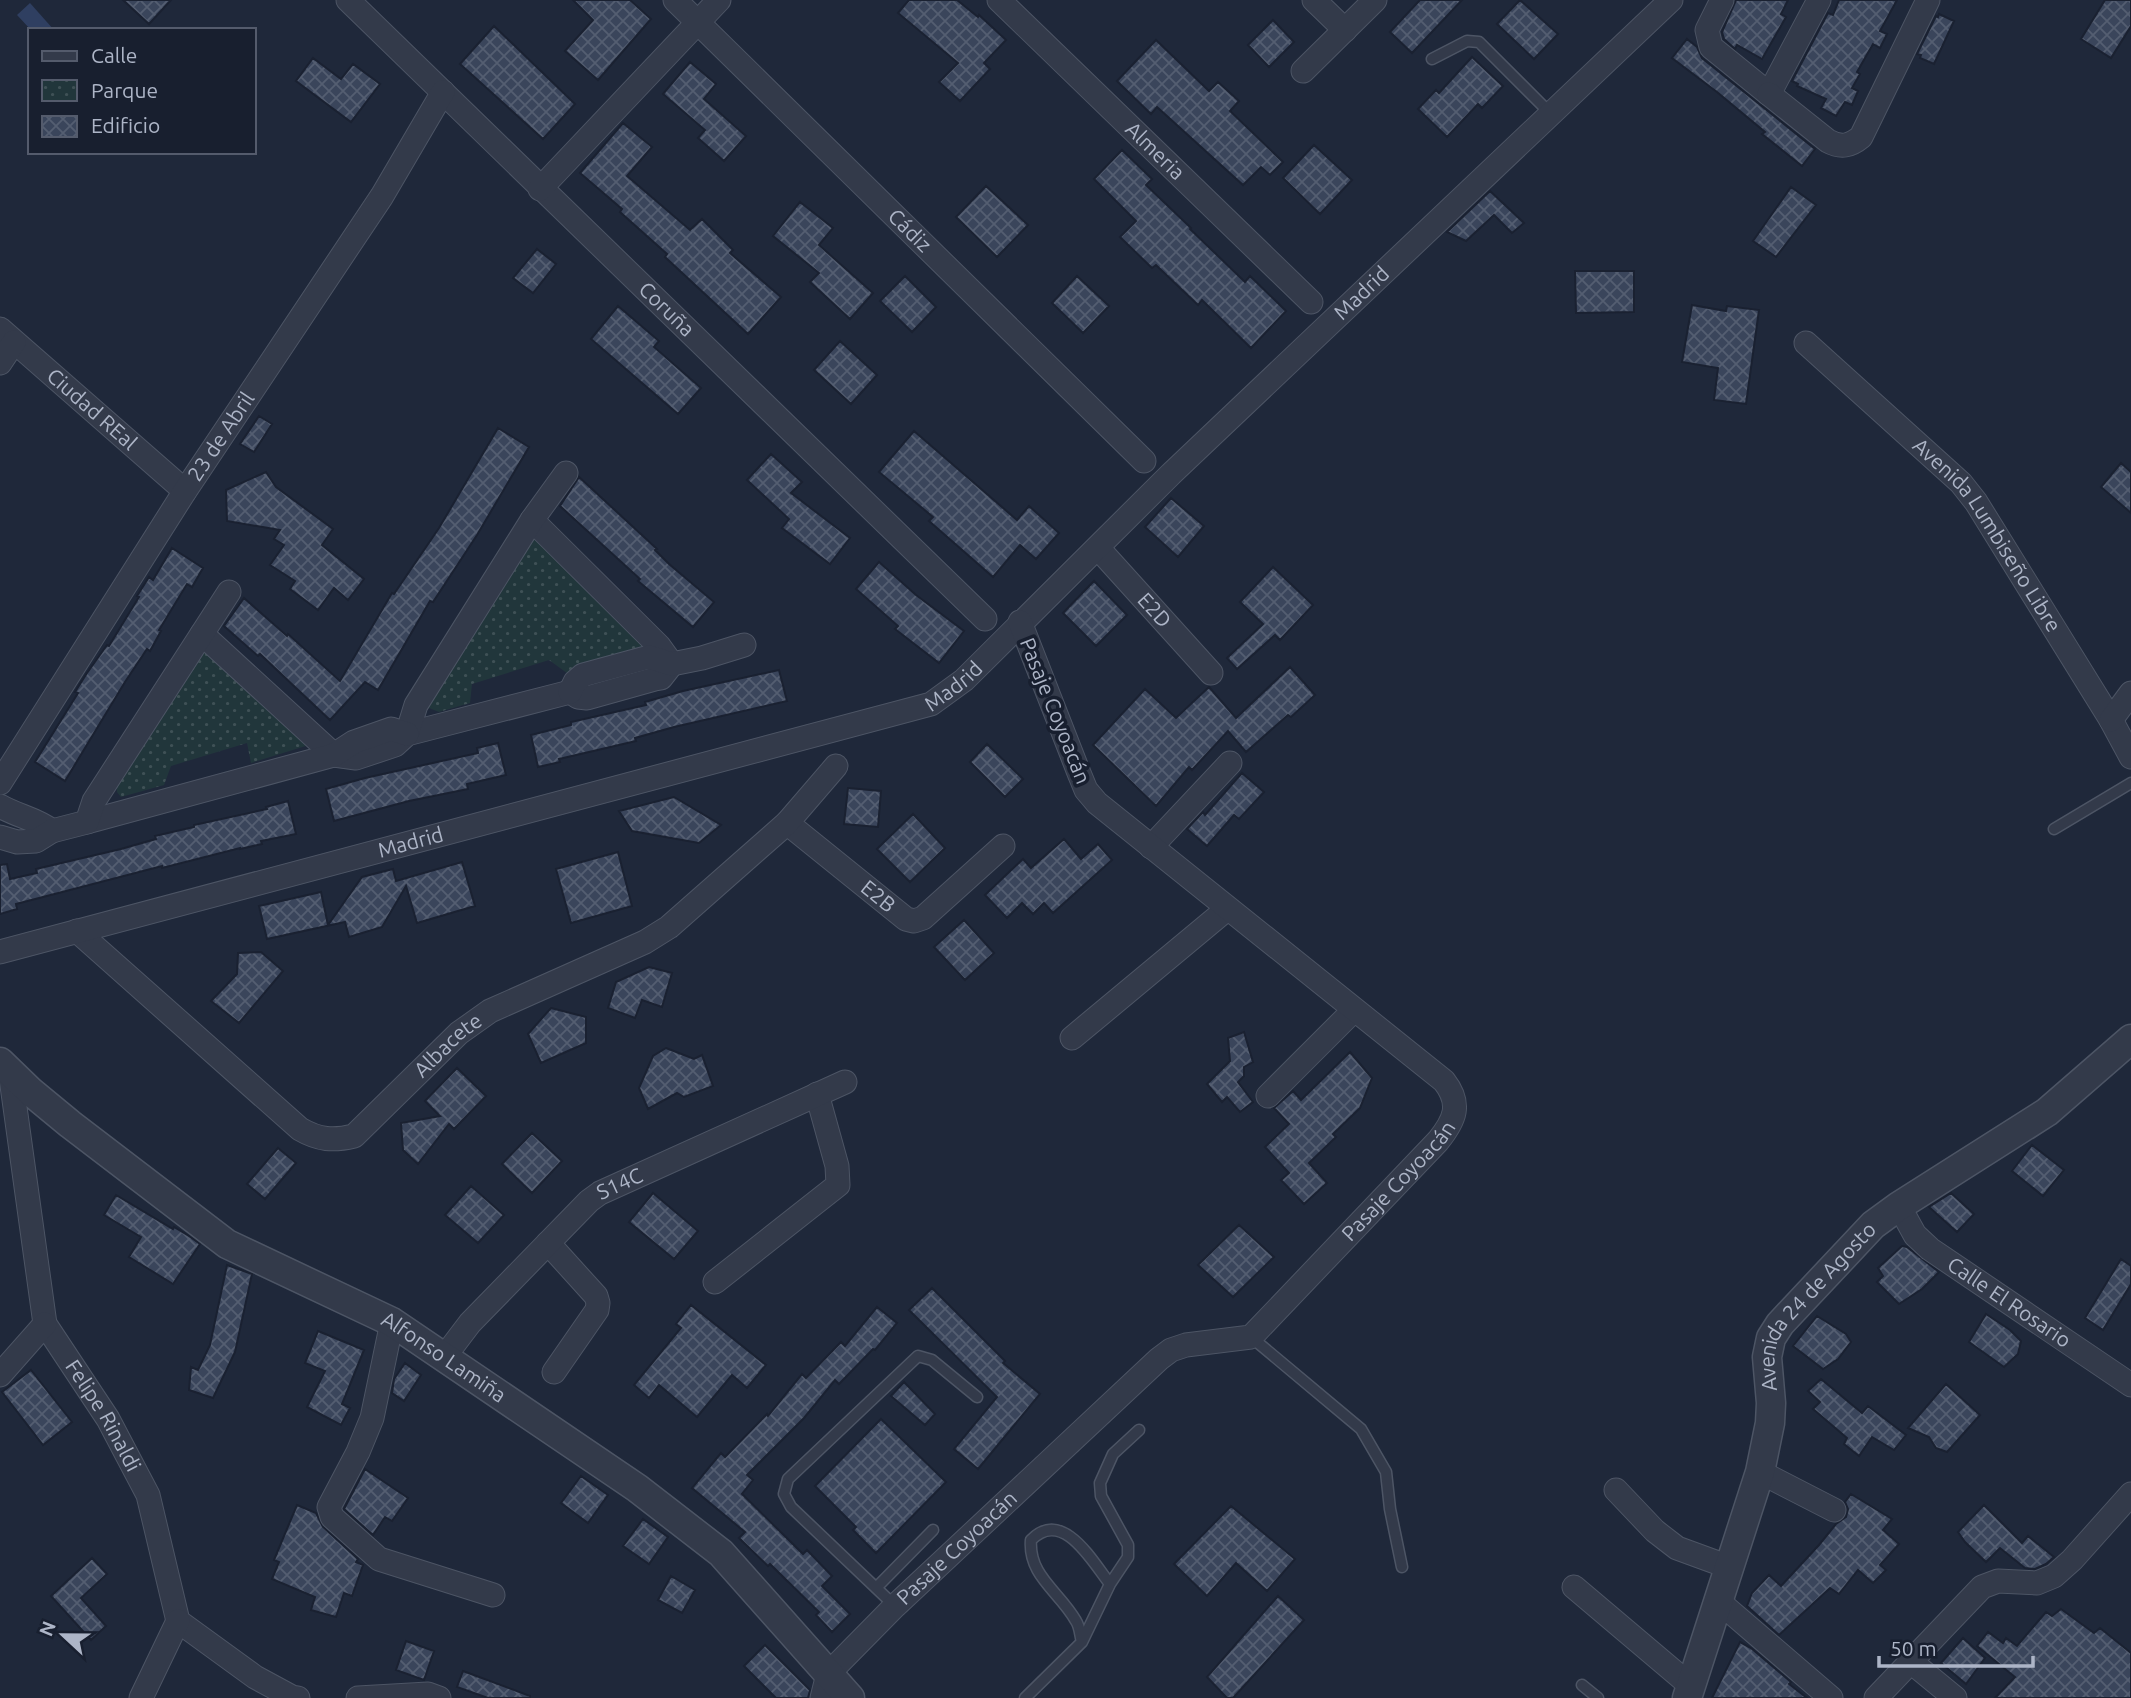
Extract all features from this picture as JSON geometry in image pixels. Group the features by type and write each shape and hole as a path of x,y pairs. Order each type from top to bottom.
{"street":[{"name":"Coruña","path":"348,0 985,619"},
{"name":"Cádiz","path":"675,0 1144,461"},
{"path":"540,189 719,0"},
{"name":"Almeria","path":"999,0 1311,302"},
{"path":"1314,0 1345,30"},
{"path":"1303,71 1375,0"},
{"name":"Madrid","path":"0,951 909,712 947,695 1181,465 1671,0"},
{"path":"1722,0 1707,30 1711,47 1836,145 1853,144 1861,137 1928,0"},
{"path":"1769,94 1819,0"},
{"name":"23 de Abril","path":"0,783 185,491 382,196 443,92"},
{"path":"0,363 7,336"},
{"name":"Ciudad REal","path":"7,336 185,491"},
{"name":"Avenida Lumbiseño Libre","path":"1806,343 1961,483 1976,502 2111,720 2131,757"},
{"path":"407,734 416,705 532,520 566,473"},
{"path":"532,520 659,646 672,664"},
{"name":"E2D","path":"1098,548 1211,673"},
{"path":"87,822 94,801 229,592"},
{"name":"Pasaje Coyoacán","path":"825,1686 895,1606 1159,1359 1171,1350 1186,1345 1251,1337 1438,1141 1450,1127 1455,1111 1455,1098 1444,1081 1097,803 1086,790 1020,622"},
{"path":"202,634 334,755"},
{"path":"0,837 17,842 36,841 52,831 334,755 354,742 391,729 407,734 570,692 575,682 583,676 649,657 672,664 744,645"},
{"path":"2111,720 2131,693"},
{"path":"1151,847 1230,763"},
{"name":"Albacete","path":"77,931 300,1129 315,1138 333,1141 354,1136 459,1033 491,1011 645,942 669,927 787,823 836,766"},
{"path":"0,806 43,824 52,831"},
{"name":"E2B","path":"787,823 906,919 914,921 923,918 1003,846"},
{"path":"1072,1038 1227,909"},
{"path":"1268,1096 1354,1010"},
{"name":"Avenida 24 de Agosto","path":"1689,1692 1760,1472 1770,1423 1767,1357 1771,1338 1780,1324 1873,1225 2047,1112 2131,1039"},
{"name":"Alfonso Lamiña","path":"5,1067 71,1124 227,1244 392,1322 637,1488 721,1553 825,1686 850,1698"},
{"name":"Felipe Rinaldi","path":"5,1067 45,1324 108,1419 148,1495 178,1621"},
{"name":"S14C","path":"445,1356 470,1322 600,1193 845,1082"},
{"path":"715,1282 838,1185 837,1166 817,1094"},
{"name":"Calle El Rosario","path":"1899,1206 1915,1235 1930,1250 2131,1385"},
{"path":"548,1243 596,1296 598,1303 597,1310 554,1372"},
{"path":"392,1322 372,1418 358,1452 329,1507 332,1517 379,1559 493,1595"},
{"path":"0,1375 45,1324"},
{"path":"1760,1472 1834,1510"},
{"path":"1616,1490 1655,1531 1676,1548 1728,1567"},
{"path":"1876,1698 1982,1587 1998,1581 2037,1583 2054,1576 2073,1560 2131,1494"},
{"path":"1574,1587 1689,1692"},
{"path":"1717,1600 1831,1698"},
{"path":"141,1698 178,1621 255,1677 298,1698"},
{"path":"1910,1661 1955,1698"},
{"path":"358,1698 428,1695 439,1698"}],"lane":[{"path":"1432,59 1467,41 1479,42 1551,114"},
{"path":"2054,829 2131,783"},
{"path":"1251,1337 1361,1429 1385,1472 1402,1567"},
{"path":"895,1606 791,1507 784,1494 788,1479 918,1356 932,1360 977,1397"},
{"path":"1025,1698 1082,1642 1110,1584 1128,1557 1128,1545 1101,1496 1100,1483 1113,1454 1139,1430"},
{"path":"1082,1642 1077,1622 1037,1571 1030,1555 1031,1541 1040,1531 1052,1529 1066,1534 1078,1542 1110,1584"},
{"path":"876,1588 933,1530"},
{"path":"1582,1685 1598,1698"}],"green space":[{"path":"537,528 660,642 602,659 571,676 549,660 472,684 470,703 439,712 429,708 429,698"},
{"path":"204,649 312,744 251,763 247,743 171,766 164,785 121,797 117,792 117,781"}],"water":[{"path":"30,3 52,28 29,28 17,15"}],"building":[{"path":"123,0 171,0 149,24"},
{"path":"573,0 630,0 651,19 598,80 565,51 593,20"},
{"path":"909,0 957,0 978,17 979,15 1006,40 984,63 990,69 960,101 939,82 958,63 898,13"},
{"path":"1420,0 1462,0 1412,53 1390,32"},
{"path":"1520,0 1558,34 1534,59 1497,24"},
{"path":"1736,0 1788,0 1781,14 1786,17 1762,59 1737,45 1735,49 1724,39 1722,32"},
{"path":"1839,0 1897,0 1880,31 1887,34 1880,48 1873,44 1857,72 1860,74 1852,88 1858,91 1852,105 1845,102 1836,116 1821,108 1826,99 1792,81 1828,13 1833,15"},
{"path":"2105,0 2131,0 2131,26 2111,58 2081,39"},
{"path":"1939,14 1954,21 1934,64 1917,54"},
{"path":"1273,20 1294,42 1269,67 1248,45"},
{"path":"494,26 575,104 543,139 460,64"},
{"path":"1687,39 1697,47 1702,58 1815,149 1802,166 1762,134 1765,132 1717,92 1672,58"},
{"path":"1156,40 1209,91 1218,82 1239,101 1230,111 1283,162 1270,175 1261,167 1243,185 1157,107 1151,114 1117,81"},
{"path":"1472,57 1503,86 1482,108 1478,104 1447,137 1418,109 1436,90 1439,93"},
{"path":"313,58 341,79 353,64 380,84 351,122 296,81"},
{"path":"690,62 716,84 704,99 746,136 724,161 698,138 705,130 663,94"},
{"path":"623,123 652,147 627,176 690,230 702,219 733,250 730,253 781,297 748,334 665,257 667,254 620,212 622,209 580,173"},
{"path":"1314,145 1352,180 1320,214 1283,178"},
{"path":"1122,150 1152,179 1146,185 1190,229 1245,282 1250,276 1286,311 1251,348 1202,300 1198,305 1156,265 1152,268 1120,237 1136,221 1094,179"},
{"path":"986,186 1028,225 997,257 956,217"},
{"path":"1791,187 1816,205 1776,257 1753,241"},
{"path":"1490,191 1524,223 1512,233 1494,215 1466,241 1447,232"},
{"path":"800,202 833,228 819,245 873,293 850,319 810,282 819,273 773,236"},
{"path":"537,249 556,264 533,293 513,278"},
{"path":"1575,271 1634,271 1634,312 1576,313"},
{"path":"905,276 936,307 912,332 880,301"},
{"path":"1077,276 1109,306 1083,333 1052,303"},
{"path":"1692,305 1726,311 1727,306 1759,310 1746,404 1714,400 1718,368 1682,362"},
{"path":"618,306 659,341 654,347 701,388 678,414 591,339"},
{"path":"840,341 877,375 851,404 814,370"},
{"path":"259,416 272,424 254,452 240,444"},
{"path":"498,428 529,447 477,535 433,602 430,601 378,690 365,682 330,720 260,654 258,656 224,626 244,598 340,681 392,593 394,594 439,528"},
{"path":"914,431 1017,520 1029,506 1059,533 1036,559 1020,545 993,577 929,521 933,517 879,472"},
{"path":"771,454 802,482 791,493 850,538 830,564 782,528 789,519 747,480"},
{"path":"2121,463 2131,472 2131,513 2101,487"},
{"path":"266,472 276,487 333,529 322,545 364,579 348,600 334,588 318,610 290,589 295,581 270,565 284,545 274,539 280,530 227,521 226,490"},
{"path":"579,477 657,549 655,550 669,564 714,602 693,627 638,581 640,579 560,506"},
{"path":"1171,498 1204,526 1178,557 1145,527"},
{"path":"172,548 203,568 192,587 187,584 159,630 161,631 150,651 147,649 125,682 65,781 35,762 78,693 75,692 87,673 107,645 109,646 149,577 153,580"},
{"path":"879,562 916,595 964,631 939,663 895,629 898,626 856,589"},
{"path":"1273,567 1313,605 1280,640 1275,635 1237,669 1227,658 1263,624 1240,602"},
{"path":"1094,581 1127,615 1096,646 1063,613"},
{"path":"1290,667 1315,695 1246,752 1228,731 1192,770 1189,767 1156,806 1093,745 1145,689 1176,718 1209,687 1236,718"},
{"path":"779,670 787,701 674,727 635,738 636,741 559,759 560,762 538,767 531,735 571,725 571,722 646,705 645,702 683,691"},
{"path":"498,743 506,775 467,784 468,789 334,821 326,789 478,753 477,748"},
{"path":"987,744 1023,779 1005,797 970,762"},
{"path":"1242,773 1264,792 1239,819 1234,815 1207,846 1187,829 1203,812 1205,815"},
{"path":"848,788 881,791 878,827 844,824"},
{"path":"674,797 721,825 699,843 632,831 619,811"},
{"path":"288,801 296,834 16,904 17,909 0,914 0,865 7,864 10,879 37,873 36,869 121,849 156,839 155,836 267,809 266,807"},
{"path":"913,814 945,848 910,882 877,849"},
{"path":"1064,839 1081,859 1098,844 1112,860 1053,913 1044,903 1033,914 1022,903 1007,918 985,895 1023,859 1031,868"},
{"path":"618,852 632,906 571,923 556,869"},
{"path":"462,862 475,906 417,923 406,886 382,927 349,937 345,922 267,939 259,906 321,892 328,925 362,877 393,869 396,881"},
{"path":"964,920 994,953 965,980 934,947"},
{"path":"261,952 283,971 239,1023 211,1001 237,974 238,953"},
{"path":"649,967 672,973 662,1007 642,1000 635,1018 608,1008 616,982"},
{"path":"551,1008 586,1017 586,1043 541,1063 528,1034"},
{"path":"1244,1032 1253,1062 1244,1067 1244,1076 1238,1082 1253,1102 1240,1112 1227,1097 1222,1102 1207,1084 1230,1061 1228,1038"},
{"path":"666,1048 694,1059 702,1055 713,1086 684,1097 677,1093 648,1109 639,1088 653,1056"},
{"path":"1350,1052 1372,1078 1360,1108 1333,1134 1336,1137 1309,1163 1327,1183 1304,1204 1281,1180 1289,1173 1265,1147 1289,1124 1274,1108 1293,1091 1301,1100"},
{"path":"457,1068 486,1096 454,1129 449,1124 418,1164 403,1150 401,1123 440,1116 425,1101"},
{"path":"532,1133 562,1161 532,1193 502,1164"},
{"path":"2032,1145 2064,1170 2043,1196 2012,1171"},
{"path":"278,1148 296,1163 265,1199 247,1184"},
{"path":"471,1186 504,1215 478,1243 445,1215"},
{"path":"653,1193 698,1231 674,1259 629,1222"},
{"path":"1951,1193 1974,1214 1957,1232 1929,1207"},
{"path":"116,1195 200,1244 173,1284 129,1257 141,1237 104,1215"},
{"path":"1239,1225 1274,1257 1233,1297 1198,1265"},
{"path":"1902,1246 1939,1272 1922,1289 1899,1304 1877,1282 1883,1276 1878,1268"},
{"path":"2121,1259 2131,1266 2131,1284 2103,1330 2085,1318"},
{"path":"227,1265 252,1274 235,1352 213,1398 189,1390 191,1367 198,1370 210,1345"},
{"path":"932,1288 1005,1361 1003,1363 1040,1394 978,1469 954,1449 997,1397 909,1310"},
{"path":"691,1305 766,1365 747,1388 732,1375 697,1417 659,1385 649,1398 634,1385 681,1328 676,1324"},
{"path":"877,1307 897,1323 875,1350 873,1349 839,1384 835,1380 804,1418 747,1475 753,1480 742,1494 803,1554 807,1550 832,1576 822,1586 850,1614 832,1632 816,1615 819,1612 739,1538 745,1532 692,1488 721,1453 725,1457 767,1414 768,1416 802,1374 806,1378 841,1342 845,1346"},
{"path":"1986,1314 2021,1341 2018,1354 2004,1367 1969,1342"},
{"path":"1817,1316 1846,1334 1851,1342 1838,1359 1823,1369 1793,1346"},
{"path":"318,1331 364,1350 342,1404 350,1408 341,1425 307,1407 325,1371 305,1363"},
{"path":"405,1363 421,1375 404,1401 392,1393 394,1379"},
{"path":"31,1370 72,1422 43,1445 2,1392"},
{"path":"1821,1379 1862,1413 1868,1406 1906,1435 1894,1450 1872,1437 1859,1456 1844,1444 1847,1438 1813,1409 1820,1402 1808,1391"},
{"path":"904,1382 935,1414 925,1425 891,1396"},
{"path":"1946,1384 1980,1415 1947,1452 1936,1448 1929,1437 1908,1428"},
{"path":"881,1419 946,1482 876,1553 853,1530 856,1527 815,1486"},
{"path":"365,1469 408,1498 392,1521 385,1517 373,1535 344,1509"},
{"path":"581,1476 608,1495 588,1523 561,1503"},
{"path":"1851,1494 1892,1519 1883,1530 1899,1544 1880,1565 1886,1570 1873,1583 1858,1570 1839,1594 1830,1588 1779,1635 1747,1606 1752,1593 1769,1575 1781,1586 1836,1524 1846,1517 1848,1509 1845,1502"},
{"path":"297,1505 316,1513 323,1527 358,1559 356,1562 363,1565 352,1596 344,1593 336,1617 311,1610 315,1597 272,1579 279,1562 274,1560"},
{"path":"1984,1505 2022,1543 2028,1536 2054,1557 2035,1569 2025,1568 2000,1548 1986,1562 1958,1532"},
{"path":"1231,1506 1295,1559 1267,1591 1236,1563 1207,1596 1174,1564"},
{"path":"643,1519 668,1537 649,1564 623,1546"},
{"path":"92,1558 107,1574 81,1598 106,1626 91,1640 51,1596"},
{"path":"671,1576 695,1590 682,1613 658,1600"},
{"path":"1278,1596 1304,1620 1233,1698 1227,1698 1207,1677"},
{"path":"2061,1609 2094,1633 2100,1628 2131,1653 2131,1698 1995,1698 2015,1677 1977,1646 1988,1632 2003,1643 2006,1638 2017,1646 2046,1612 2052,1616"},
{"path":"1963,1638 1985,1658 1966,1684 1941,1663"},
{"path":"406,1641 434,1651 424,1680 396,1670"},
{"path":"1740,1642 1751,1648 1807,1698 1712,1698"},
{"path":"765,1645 810,1690 808,1698 776,1698 744,1666"},
{"path":"463,1671 530,1698 488,1698 457,1687"}]}
